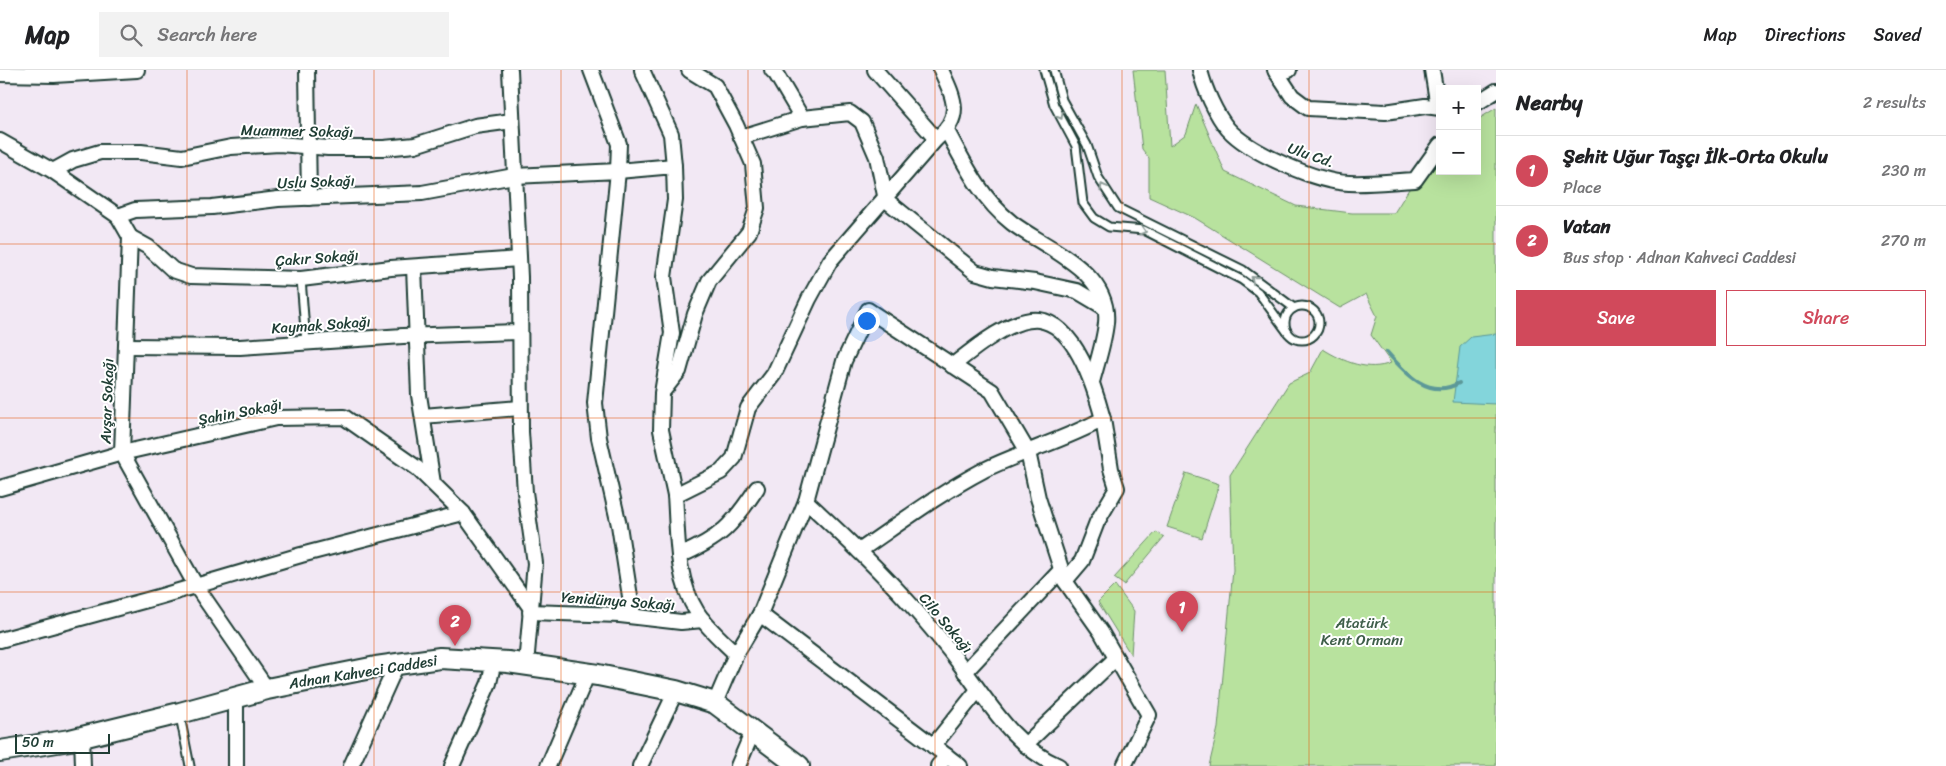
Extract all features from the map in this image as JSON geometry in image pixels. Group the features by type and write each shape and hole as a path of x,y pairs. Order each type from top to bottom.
{"main road":[{"name":"Adnan Kahveci Caddesi","path":"0,751 82,736 180,713 267,689 397,664 440,658 494,661 588,673 676,691 715,704 799,766"}],"street":[{"path":"0,74 54,75 137,70"},
{"path":"307,70 309,198"},
{"path":"510,70 519,259 520,408 525,492 535,563 526,665"},
{"path":"591,70 619,144 595,403 599,438 619,525 633,616"},
{"path":"642,70 671,134 674,166 675,200 664,278 672,333 662,393 662,430 675,495 679,556 684,584 696,610 703,620 736,654"},
{"path":"662,393 679,371 695,314 709,281 748,232 756,208 753,164 741,137 716,86 689,70"},
{"path":"772,70 802,118"},
{"path":"875,70 942,135 974,181 1011,222 1087,273 1103,299 1106,322 1092,382"},
{"path":"675,495 721,472 734,458 748,408 774,374 809,299 830,261 886,200 954,119 953,96 941,70"},
{"name":"Ulu Cd.","path":"1200,70 1216,109 1228,129 1250,146 1292,169 1348,184 1415,180 1436,151"},
{"path":"1432,70 1436,92"},
{"path":"1280,71 1292,96 1308,108 1385,112 1425,106 1436,108"},
{"path":"1481,100 1496,91"},
{"path":"741,137 802,118 850,113 862,122 877,157 886,200 975,272 1077,291 1104,307"},
{"name":"Muammer Sokağı","path":"53,171 72,160 100,152 141,152 182,157 232,147 279,144 309,147 375,148 415,145 475,126 512,121"},
{"path":"0,141 53,171 118,216 130,237"},
{"name":"Uslu Sokağı","path":"118,216 135,210 212,207 309,198 422,193 514,176 674,166"},
{"name":"Çakır Sokağı","path":"130,237 148,247 173,270 191,276 301,278 519,259"},
{"name":"Avşar Sokağı","path":"130,237 122,453 196,586 267,689"},
{"path":"414,267 419,335 419,394 433,483"},
{"path":"715,704 736,654 760,614 806,501 844,361 868,310 992,391 1028,452 1038,498 1063,576 1101,632 1149,715 1124,766"},
{"path":"952,366 981,343 1021,322 1039,320 1052,325 1064,334 1088,370 1102,419 1110,469 1117,488 1097,522 1082,561 1063,576 966,672"},
{"name":"Kaymak Sokağı","path":"126,346 240,347 419,335 519,332"},
{"path":"422,416 520,408"},
{"name":"Şahin Sokağı","path":"0,488 122,453 276,418 344,417 417,468 463,513 530,609"},
{"path":"859,551 962,482 1028,452 1075,434 1102,419"},
{"path":"679,556 705,545 734,523 757,488"},
{"name":"Cilo Sokağı","path":"806,501 859,551 911,605 966,672 978,690 1025,745 1059,766"},
{"path":"0,640 301,555 463,513"},
{"name":"Yenidünya Sokağı","path":"530,609 633,616 681,622 703,620"},
{"path":"760,614 933,746 942,761 960,766"},
{"path":"1025,745 1116,658"},
{"path":"452,766 490,683 494,661"},
{"path":"352,766 397,664"},
{"path":"548,766 588,673"},
{"path":"933,746 978,690"},
{"path":"640,766 676,691"},
{"path":"236,696 236,766"},
{"path":"738,766 753,731"},
{"path":"82,736 83,766"}],"lane":[{"path":"1044,70 1054,105 1076,146 1083,204 1094,218 1109,227 1144,230 1242,280 1258,292 1288,333 1298,340 1310,339 1315,335 1320,325 1314,310 1304,306 1294,308 1286,316 1285,322 1288,333"},
{"path":"1054,70 1062,100 1087,144 1098,177 1118,208 1243,270 1294,308"},
{"path":"301,278 306,343"},
{"path":"180,713 190,766"}],"green space":[{"name":"Atatürk Kent Ormanı","path":"1133,70 1165,70 1170,146 1186,134 1196,104 1225,172 1296,206 1352,213 1394,213 1409,189 1436,161 1436,175 1481,175 1481,117 1496,108 1496,766 1209,766 1218,728 1233,570 1230,475 1289,383 1310,373 1323,349 1348,362 1365,366 1382,366 1391,363 1371,335 1377,316 1366,294 1340,308 1195,218 1149,197 1149,158 1142,149"},
{"path":"1186,473 1219,484 1202,538 1167,527"},
{"path":"1156,532 1164,537 1124,585 1114,578"},
{"path":"1115,585 1134,611 1131,655 1098,602"}],"water":[{"path":"1496,334 1496,404 1453,402 1460,347 1471,337"}],"waterway":[{"path":"1387,352 1410,376 1428,386 1438,388 1459,383"}],"place":[{"name":"Şehit Uğur Taşçı İlk-Orta Okulu","path":"1182,632"},
{"name":"Vatan","path":"455,646"}]}
